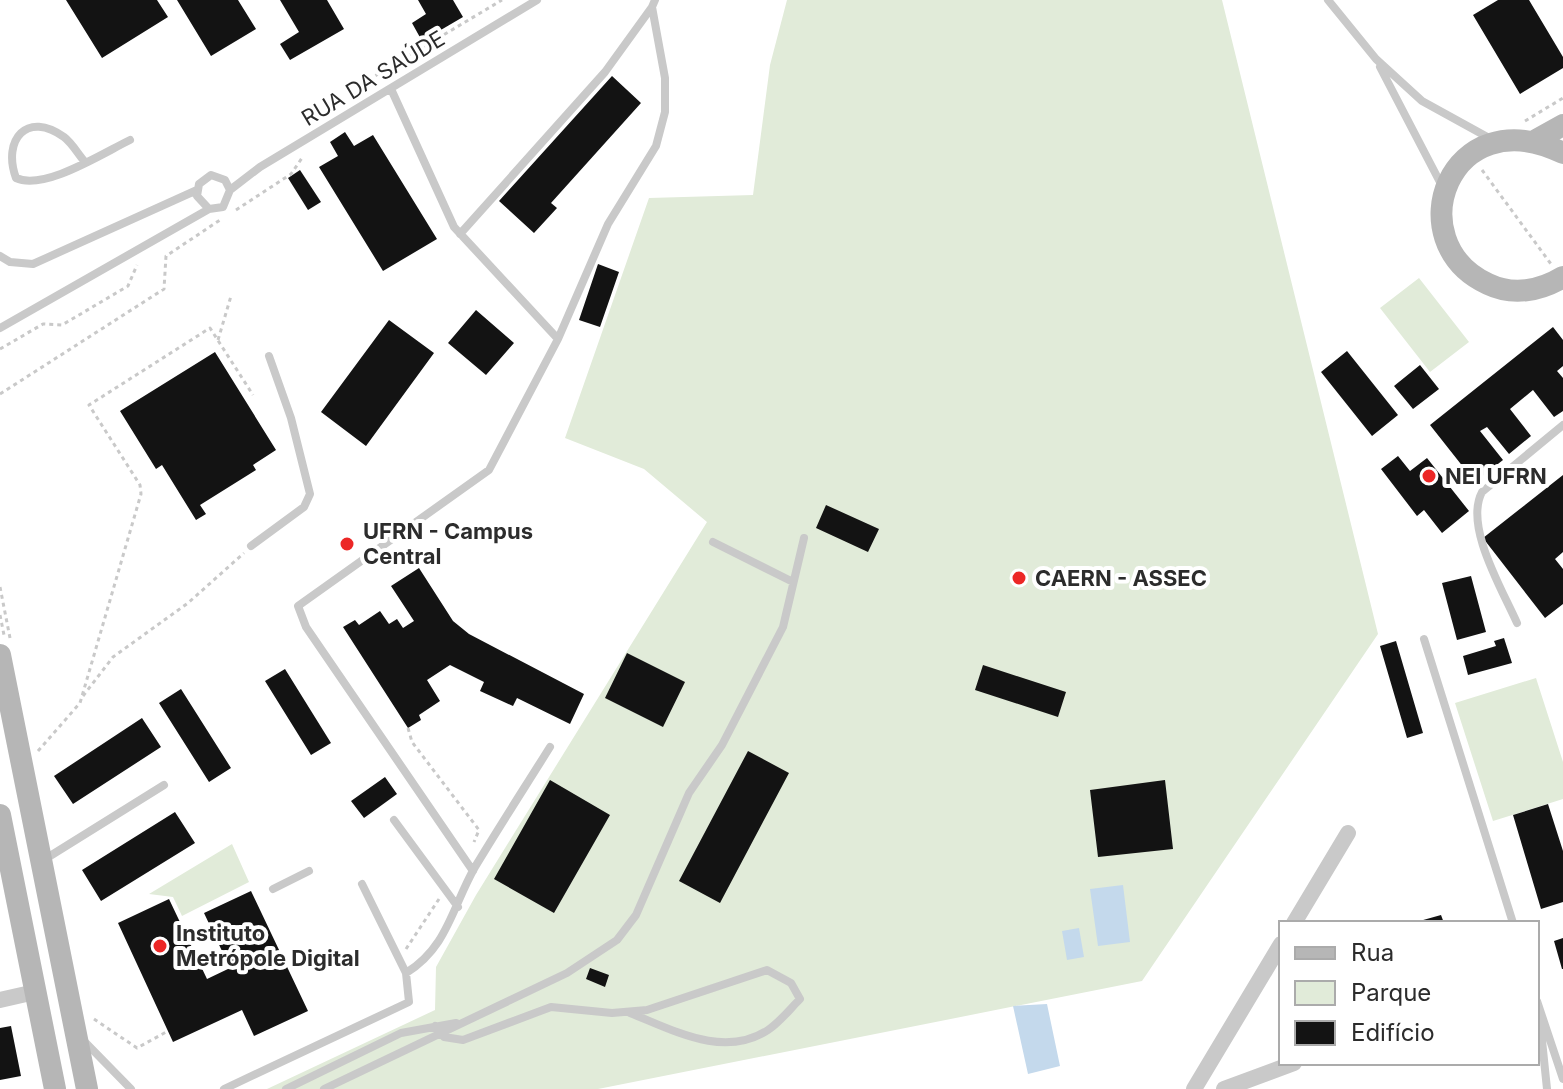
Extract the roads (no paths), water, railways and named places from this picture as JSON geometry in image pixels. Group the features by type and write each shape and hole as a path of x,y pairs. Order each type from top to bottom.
{"main road":[{"path":"1536,140 1563,125"},
{"path":"1558,283 1522,292 1497,289 1476,279 1457,262 1446,240 1441,216 1445,192 1459,165 1470,154 1495,141 1536,140 1563,153"},
{"path":"0,655 41,861 83,1024 87,1089"},
{"path":"0,815 55,1089"}],"street":[{"path":"1295,921 1348,833"},
{"path":"1194,1089 1279,947"},
{"path":"0,1000 35,992"},
{"path":"1224,1089 1289,1065"}],"lane":[{"name":"RUA DA SAÚDE","path":"0,328 209,209 223,207 230,190 260,167 537,0"},
{"path":"1328,0 1376,59 1411,119 1445,192"},
{"path":"460,234 605,72 653,3"},
{"path":"473,871 306,627 298,606 489,470 558,339 608,224 642,174 662,123 665,78 653,3"},
{"path":"1376,59 1437,112 1495,141"},
{"path":"391,89 440,203 460,234 558,339"},
{"path":"85,162 65,138 47,128 23,130 13,138 9,160 16,178 25,182 50,178 85,162 130,140"},
{"path":"209,209 199,202 199,184 211,175 225,180 230,190"},
{"path":"0,256 10,262 33,264 197,190"},
{"path":"251,546 304,507 310,494 291,418 269,356"},
{"path":"1517,623 1476,527 1475,504 1482,492 1563,425"},
{"path":"324,1089 436,1030 461,1022 567,973 600,954 626,929 689,793 722,745 783,627 804,538"},
{"path":"713,542 793,582"},
{"path":"1424,639 1512,921"},
{"path":"406,973 431,955 458,907 473,871 550,747"},
{"path":"41,861 164,785"},
{"path":"394,820 458,907"},
{"path":"273,889 309,871"},
{"path":"224,1089 409,1002 406,973 362,884"},
{"path":"286,1089 401,1033 436,1030 463,1040 551,1007 630,1013 669,1005 767,970 791,983 800,999 769,1030 745,1041 720,1044 684,1035 630,1013"},
{"path":"1539,1008 1562,1077 1544,1079"},
{"path":"1539,1017 1547,1089"},
{"path":"83,1024 130,1089"}],"water":[{"path":"1123,885 1130,942 1098,946 1090,889"},
{"path":"1079,928 1084,957 1067,960 1062,931"},
{"path":"1047,1004 1060,1066 1028,1074 1013,1006"}],"place":[{"name":"NEI UFRN","path":"1429,476"},
{"name":"UFRN - Campus Central","path":"347,544"},
{"name":"CAERN - ASSEC","path":"1019,578"},
{"name":"Instituto Metrópole Digital","path":"160,946"}]}
